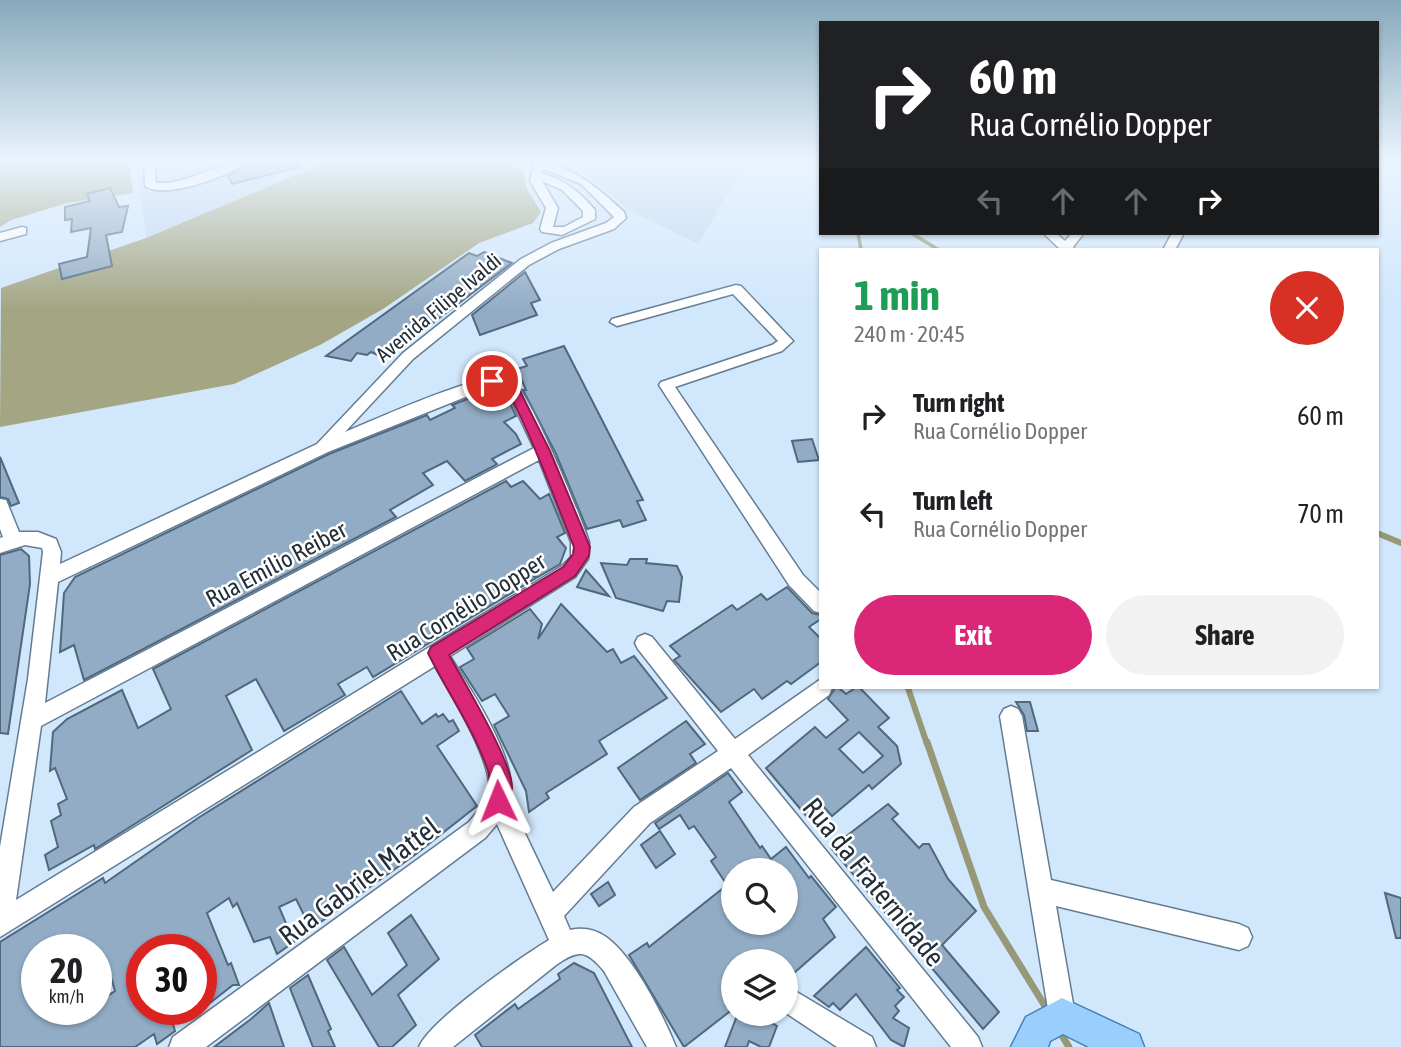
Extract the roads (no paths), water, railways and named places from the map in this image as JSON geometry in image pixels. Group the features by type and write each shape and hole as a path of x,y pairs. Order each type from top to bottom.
{"main road":[{"path":"1047,1027 1126,1047"}],"street":[{"path":"554,211 546,229 552,232 562,232 589,219 589,211"},
{"name":"Avenida Filipe Ivaldi","path":"322,448 408,356 515,270 543,252 602,230 620,218 621,214 618,211"},
{"path":"0,237 22,232"},
{"path":"1051,235 1067,248"},
{"path":"617,322 736,289 786,341 777,348 666,385 796,580 819,604"},
{"name":"Rua Cornélio Dopper","path":"0,923 569,572 581,556 582,547 542,451 511,387 492,381 453,394 322,448 50,577"},
{"name":"Rua Emílio Reiber","path":"32,720 542,451"},
{"path":"0,505 7,543 37,538 50,544 52,552 32,720 0,923"},
{"name":"Rua da Fraternidade","path":"645,643 968,1047"},
{"path":"438,653 477,723 498,770 502,786 498,801 564,945"},
{"path":"550,914 642,815 734,753 821,689"},
{"path":"1011,716 1041,890 1047,1027"},
{"name":"Rua Gabriel Mattel","path":"183,1047 477,830 498,801"},
{"path":"1041,890 1239,937"},
{"path":"433,1047 466,1017 564,945 577,940 590,942 602,950 618,971 662,1047"},
{"path":"798,1006 862,1047"}],"waterway":[{"path":"858,235 861,248"},
{"path":"914,235 936,248"},
{"path":"1379,534 1401,543"},
{"path":"908,689 927,744"},
{"path":"927,742 984,907 1048,1011"},
{"path":"1058,1029 1069,1047"}]}
